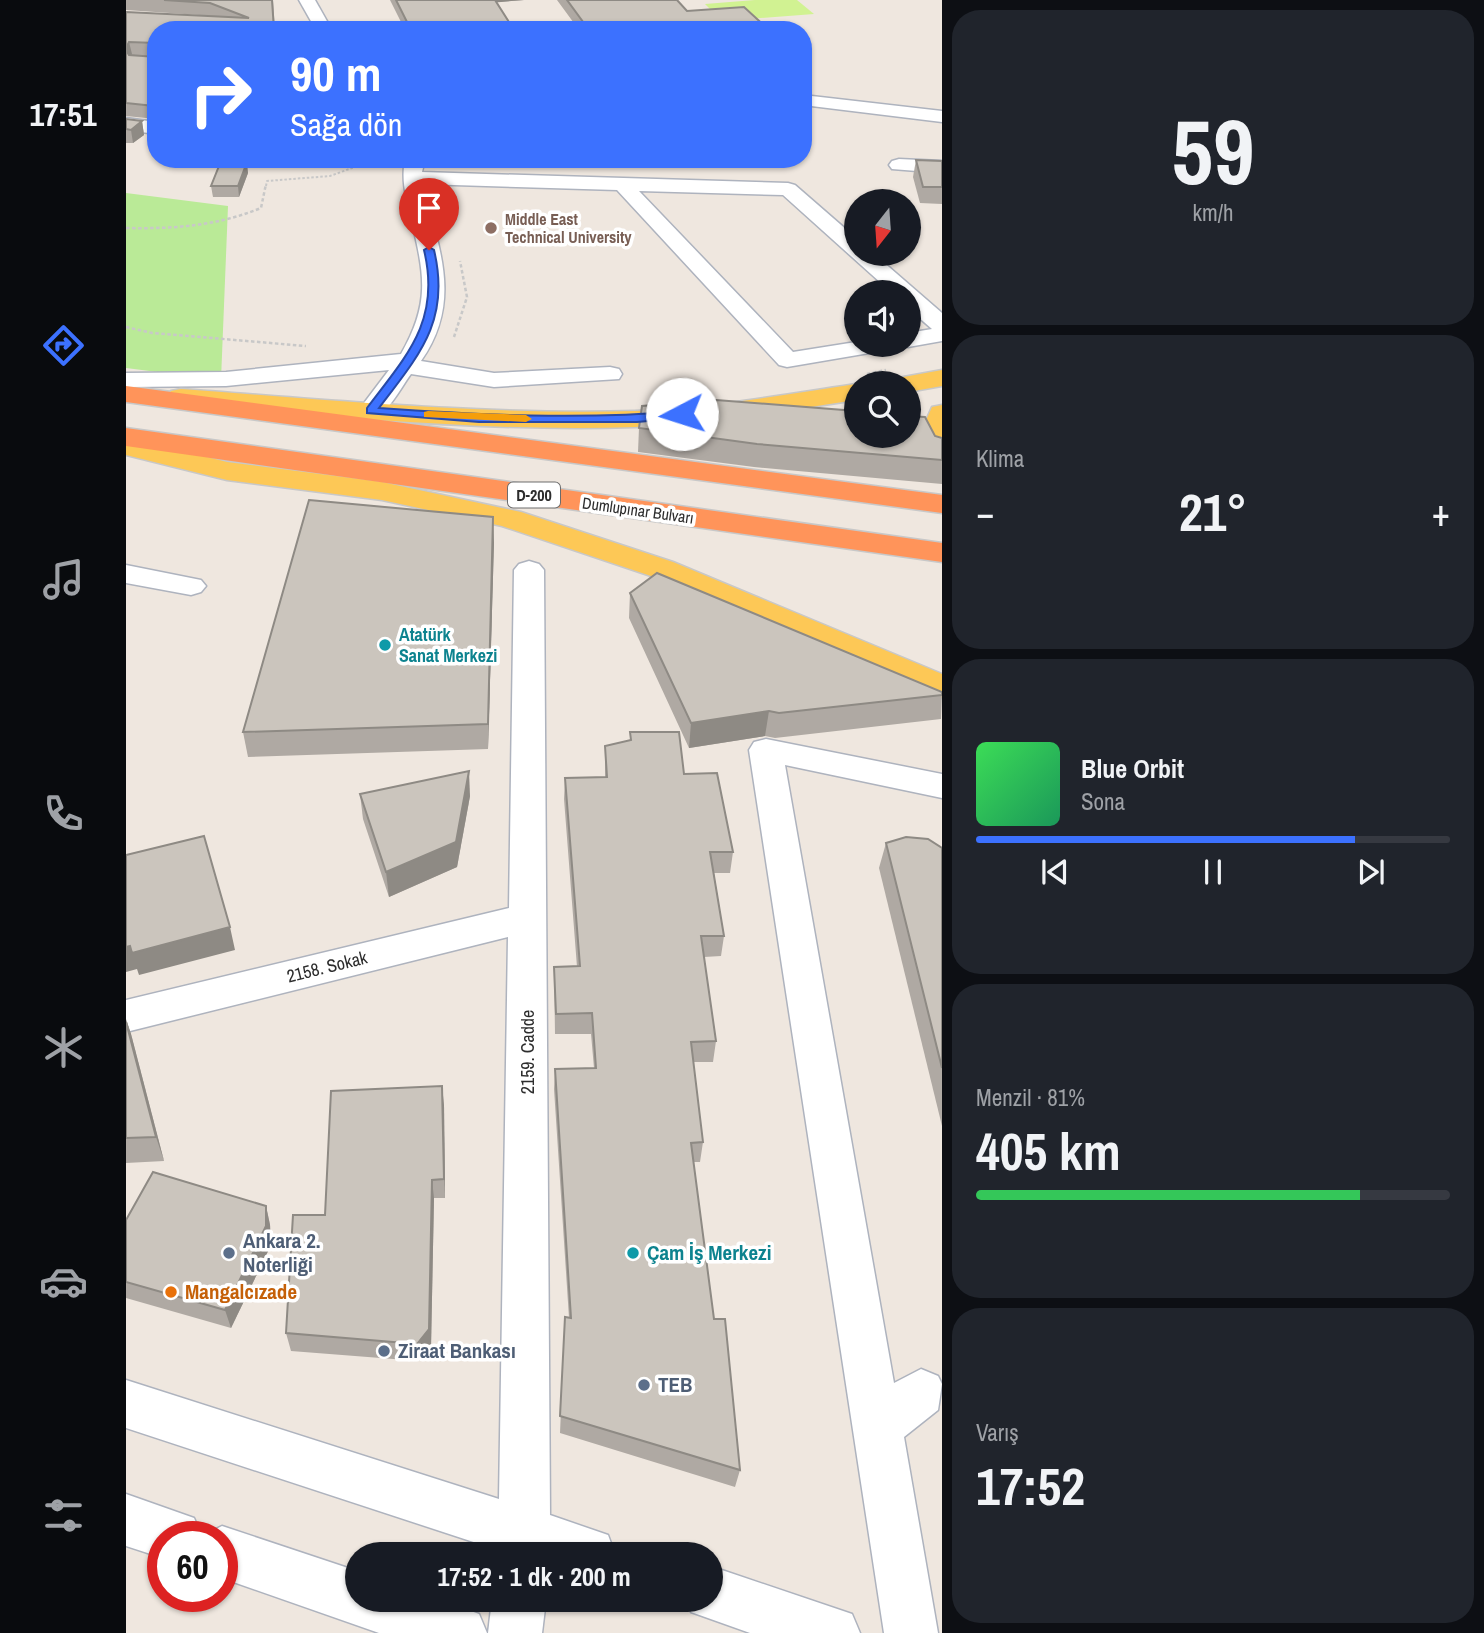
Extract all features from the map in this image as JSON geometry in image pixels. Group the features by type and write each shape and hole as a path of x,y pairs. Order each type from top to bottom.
{"highway":[{"path":"129,390 942,504"},
{"name":"Dumlupınar Bulvarı","path":"126,437 942,553"}],"main road":[{"path":"921,377 942,378"},
{"path":"129,390 479,419 637,419 751,408 844,387"},
{"path":"942,413 934,434 942,452"},
{"path":"126,446 227,471 382,491 510,518 662,569 942,687"}],"street":[{"path":"307,0 319,21"},
{"path":"812,101 942,117"},
{"path":"126,124 147,127"},
{"path":"899,165 942,167"},
{"path":"371,411 406,364 430,321 435,274 413,169 624,186 788,189 844,238"},
{"path":"624,186 787,360 844,351"},
{"path":"874,266 890,280"},
{"path":"921,307 942,325"},
{"path":"921,338 942,334"},
{"path":"129,390 406,364 494,380 610,374"},
{"name":"2159. Cadde","path":"525,1542 528,570"},
{"path":"126,574 191,586"},
{"path":"911,1633 766,750 942,786"},
{"name":"2158. Sokak","path":"126,1016 528,918"},
{"path":"877,1427 922,1393"},
{"path":"126,1404 519,1542"},
{"path":"126,1520 147,1527"},
{"path":"238,1557 345,1594"},
{"path":"723,1597 833,1633"},
{"path":"398,1612 460,1633"},
{"path":"516,1633 518,1612"}],"path":[{"path":"126,228 209,225 240,217 261,208 267,181 330,176 352,168"},
{"path":"126,327 152,333 310,346"}],"green space":[{"path":"797,0 814,14 722,21 705,4"},
{"path":"126,193 228,206 221,380 126,368"}],"building":[{"path":"164,0 272,0 273,21 147,21 147,43 129,42 126,48 126,12 249,18 210,3"},
{"path":"396,0 495,0 508,21 406,21"},
{"path":"567,0 677,0 687,11 744,7 759,21 582,21"},
{"path":"126,50 129,55 147,56 147,105 126,103"},
{"path":"126,119 142,121 131,130 126,129"},
{"path":"916,160 942,161 942,187 923,187"},
{"path":"218,168 245,168 238,186 211,186"},
{"path":"716,400 844,410 844,448 921,448 921,417 925,417 935,436 942,438 942,460 757,444 639,428 642,406"},
{"name":"Atatürk Sanat Merkezi","path":"309,500 493,517 488,724 243,732"},
{"path":"657,573 942,692 942,695 779,713 769,711 691,723 630,593"},
{"path":"630,732 679,732 684,774 717,773 733,852 710,852 724,936 701,936 716,1041 691,1042 703,1142 691,1143 714,1319 725,1319 740,1470 560,1416 565,1317 571,1318 555,1069 596,1068 592,1013 556,1014 554,967 580,966 565,778 607,777 605,746 631,740"},
{"path":"469,771 456,842 386,872 360,794"},
{"path":"204,836 230,927 132,953 130,946 126,947 126,855"},
{"path":"906,837 928,839 942,848 942,1068 886,843"},
{"path":"126,1022 156,1137 126,1138"},
{"path":"442,1086 444,1179 432,1180 429,1329 417,1344 286,1333 293,1215 325,1215 331,1091"},
{"path":"153,1172 266,1206 266,1226 225,1310 126,1282 126,1220"}],"slow traffic":[{"path":"428,415 526,419"}],"place":[{"name":"Middle East Technical University","path":"491,228"},
{"name":"Atatürk Sanat Merkezi","path":"385,645"},
{"name":"Ankara 2. Noterliği","path":"229,1253"},
{"name":"Çam İş Merkezi","path":"633,1253"},
{"name":"Mangalcızade","path":"171,1292"},
{"name":"Ziraat Bankası","path":"384,1351"},
{"name":"TEB","path":"644,1385"}],"route":[{"path":"429,250 435,274 430,321 413,355 371,411 479,419 637,419 682,414"}]}
